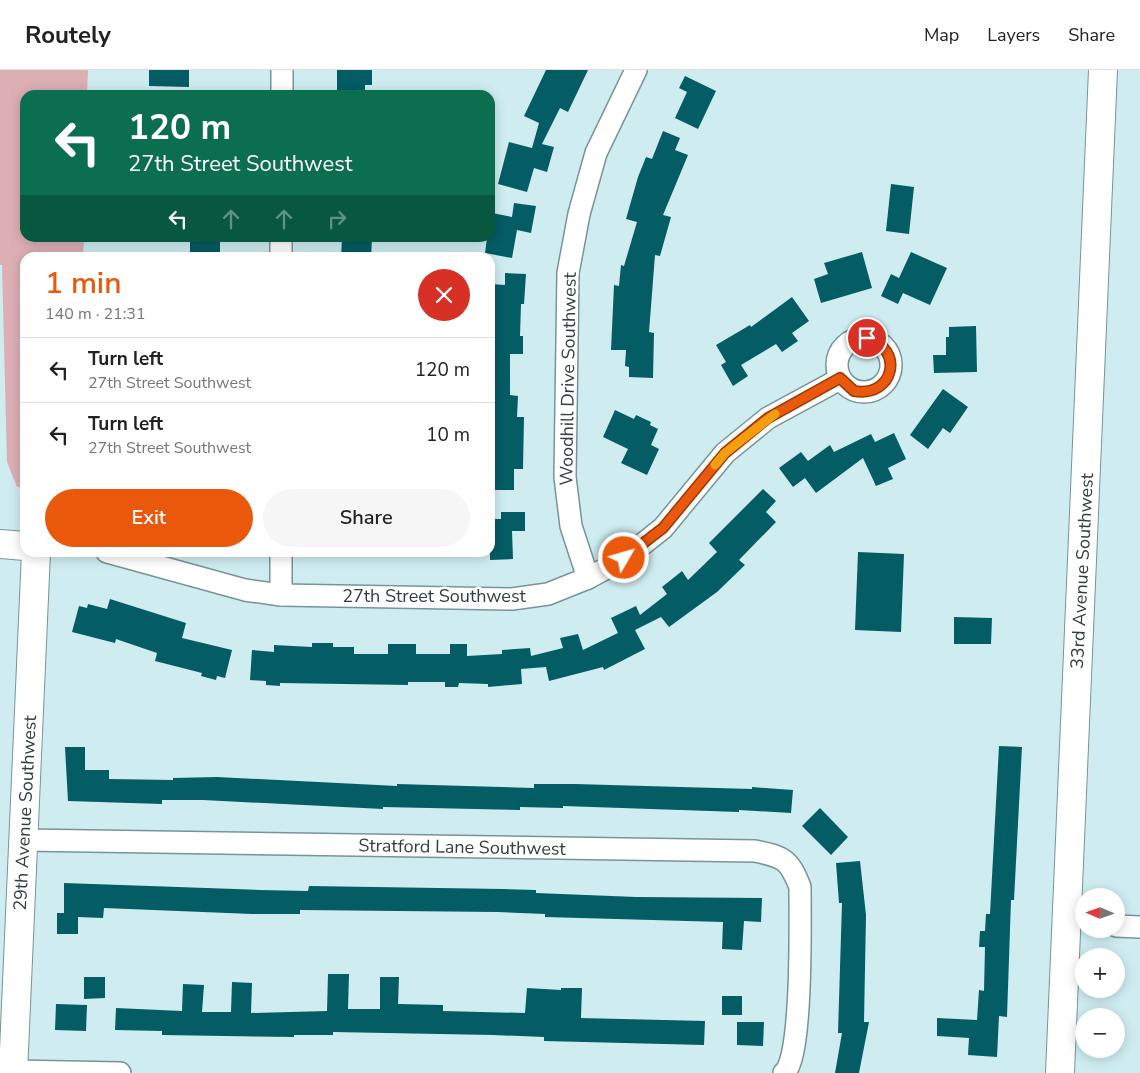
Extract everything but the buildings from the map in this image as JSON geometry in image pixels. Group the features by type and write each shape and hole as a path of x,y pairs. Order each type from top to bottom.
{"street":[{"path":"282,70 282,90"},
{"name":"Woodhill Drive Southwest","path":"588,578 571,526 565,478 568,273 579,214 596,153 636,70"},
{"name":"33rd Avenue Southwest","path":"1076,888 1103,70"},
{"name":"27th Street Southwest","path":"125,557 245,590 280,595 512,599 548,594 588,578 624,558 663,528 725,453 768,418 840,378"},
{"path":"0,544 20,546"},
{"name":"29th Avenue Southwest","path":"13,1072 36,557"},
{"path":"280,595 281,557"},
{"name":"Stratford Lane Southwest","path":"23,840 755,851 778,855 792,867 800,887 799,970 795,1044 788,1070 784,1073"},
{"name":"33rd Avenue Southwest","path":"1060,1073 1075,926"},
{"path":"1125,926 1140,927"},
{"path":"13,1072 120,1073"}],"shaded area":[{"path":"0,70 88,70 87,90 20,90 20,242 84,242 83,252 20,252 20,487 17,487 7,462 2,265 0,265"}],"slow traffic":[{"path":"715,465 725,453 775,414"}],"route":[{"path":"624,558 663,528 725,453 768,418 840,378 846,386 854,391 873,391 881,386 887,379 890,370 890,360 882,345 875,340 867,338"}]}
